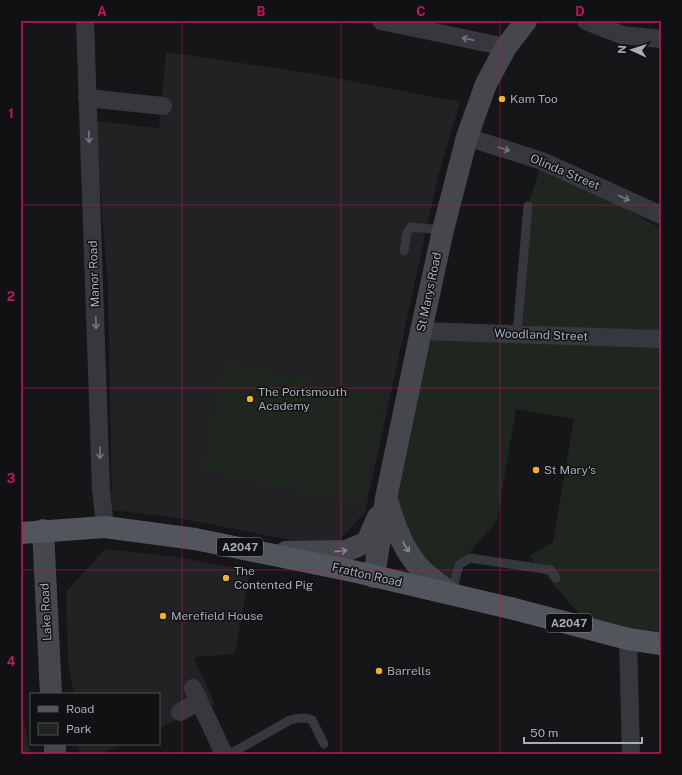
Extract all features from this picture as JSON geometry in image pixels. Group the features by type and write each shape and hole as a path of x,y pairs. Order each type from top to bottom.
{"main road":[{"name":"Fratton Road","path":"21,533 43,530 105,527 195,539 260,551 452,594 628,639 661,644"}],"street":[{"name":"Manor Road","path":"85,21 101,489 105,527"},
{"path":"380,21 506,47"},
{"name":"St Marys Road","path":"374,577 386,498 421,330 443,230 467,137 486,84 506,47 526,21"},
{"path":"586,21 622,35 661,39"},
{"path":"88,98 163,106"},
{"name":"Olinda Street","path":"467,137 542,161 661,215"},
{"name":"Woodland Street","path":"421,330 661,339"},
{"path":"260,551 346,551 367,542 386,498"},
{"path":"386,498 397,531 408,550 424,572 452,594"},
{"name":"Lake Road","path":"43,530 51,693"},
{"path":"628,639 631,754"},
{"path":"180,712 196,695 224,754"}],"lane":[{"path":"517,334 528,206"},
{"path":"404,251 407,233 411,227 443,230"},
{"path":"452,594 459,565 470,558 551,570 556,578"},
{"path":"230,754 290,720 305,717 312,720 324,744"}],"shaded area":[{"name":"The Portsmouth Academy","path":"166,52 309,73 460,102 438,176 365,512 338,542 295,541 178,518 112,510 108,289 95,121 159,128"},
{"path":"105,549 170,556 250,570 235,654 194,657 215,704 160,728 160,693 74,693 68,662 66,592"},
{"path":"78,745 120,745 99,754 79,754"}],"green space":[{"path":"542,161 658,227 661,227 660,335 518,324 528,206"},
{"path":"421,331 661,339 661,641 592,629 529,556 553,542 574,419 516,409 497,521 459,565 452,594 397,531 397,448"},
{"path":"225,362 386,398 362,505 202,470"},
{"path":"21,719 24,720 30,754 21,754"}],"place":[{"name":"Kam Too","path":"502,99"},
{"name":"The Portsmouth Academy","path":"250,399"},
{"name":"St Mary's","path":"536,470"},
{"name":"The Contented Pig","path":"226,578"},
{"name":"Merefield House","path":"163,616"},
{"name":"Barrells","path":"379,671"}]}
